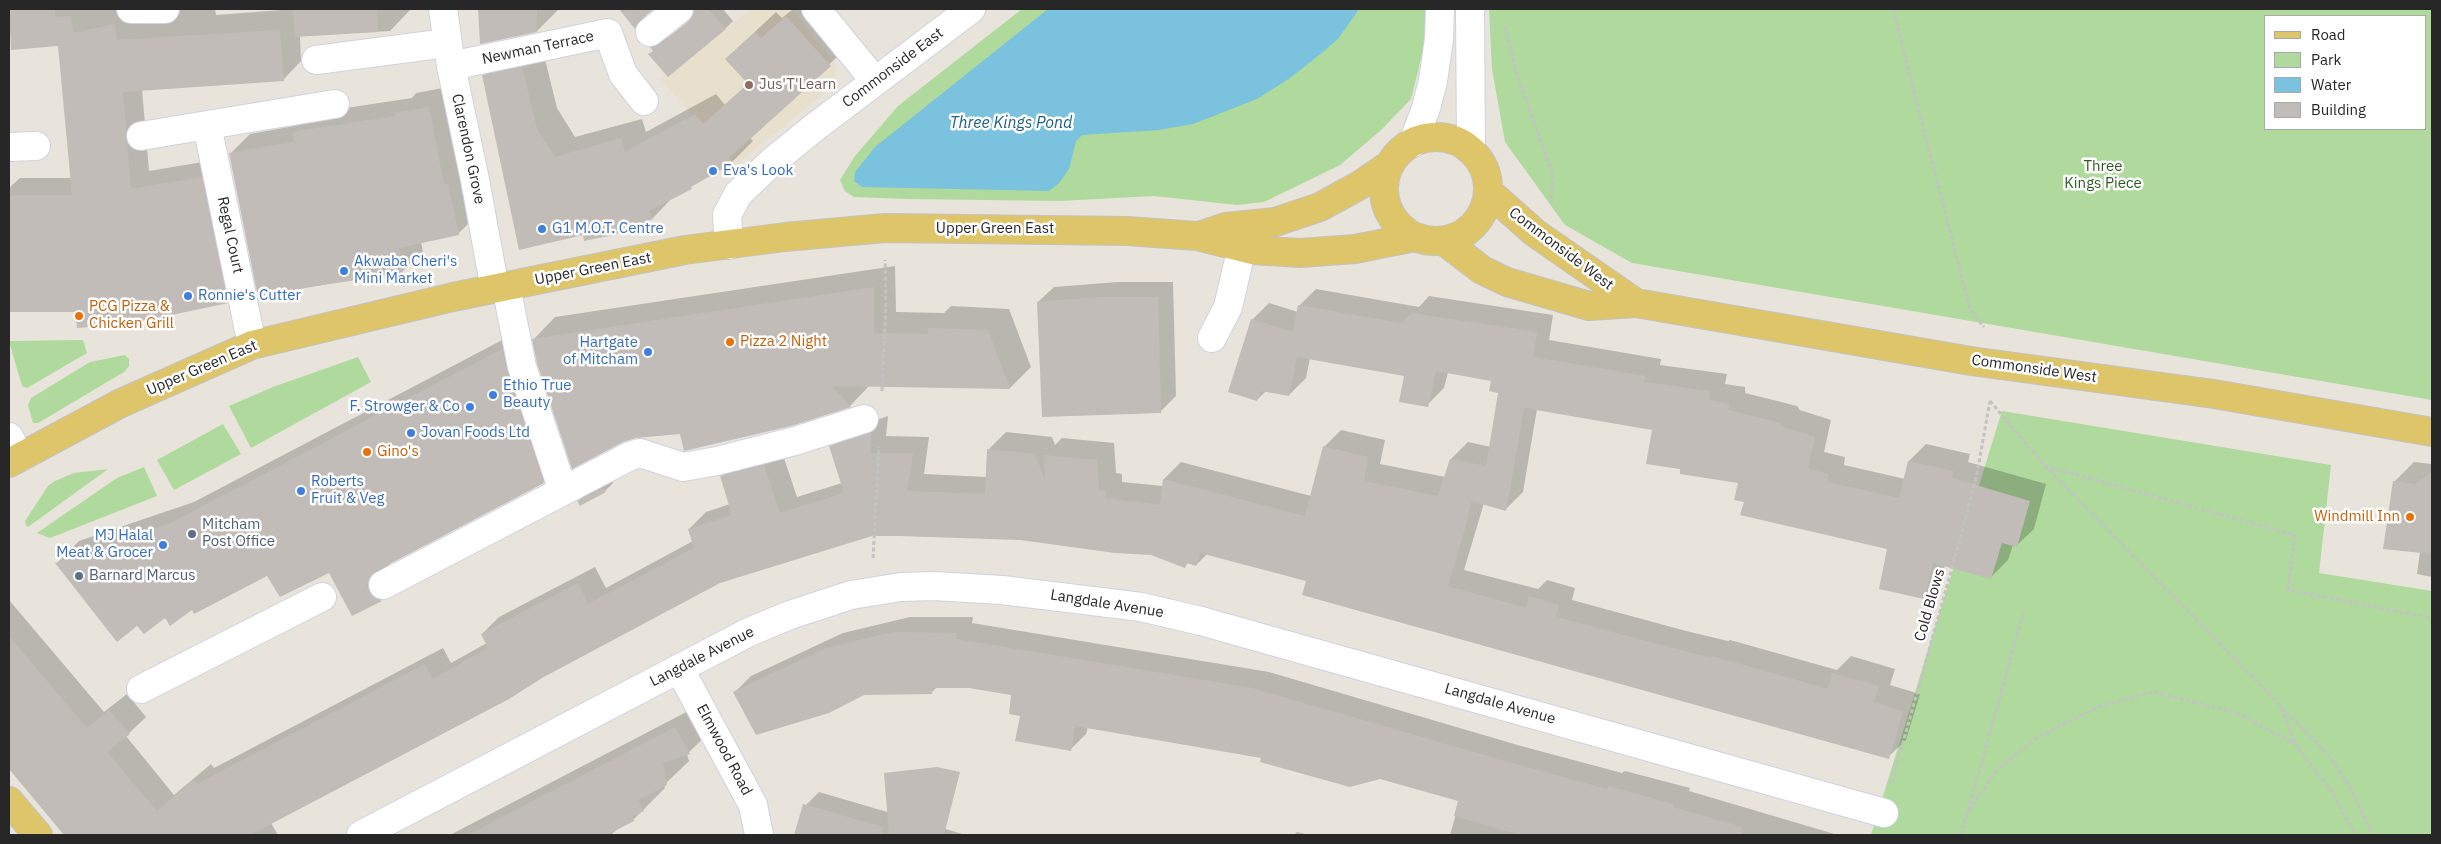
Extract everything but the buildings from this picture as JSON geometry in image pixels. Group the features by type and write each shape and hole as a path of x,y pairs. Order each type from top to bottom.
{"main road":[{"path":"1436,136 1453,138 1471,149 1484,167 1488,192 1481,215 1473,225 1456,238 1444,241 1416,237 1402,228 1390,215 1385,199 1389,165 1402,148 1413,143 1436,136"},
{"name":"Upper Green East","path":"1197,236 1226,226 1274,222 1320,207 1360,186 1389,165"},
{"name":"Commonside West","path":"1488,192 1535,233 1636,303"},
{"name":"Upper Green East","path":"12,452 252,345 304,331 685,250 785,236 885,228 1022,228 1197,236 1242,248 1300,253 1354,249 1416,237"},
{"name":"Commonside West","path":"1444,241 1482,270 1507,282 1548,296 1589,306 1636,303 1971,361 2214,394 2432,432"},
{"path":"9,801 38,835"}],"street":[{"path":"131,9 165,9"},
{"name":"Clarendon Grove","path":"443,9 449,54 500,288 522,367 563,491"},
{"path":"650,32 680,9"},
{"path":"816,9 875,81"},
{"name":"Commonside East","path":"729,244 727,215 738,194 773,161 815,127 971,9"},
{"path":"1413,143 1426,108 1432,81 1439,39 1440,9"},
{"path":"1470,9 1471,149"},
{"name":"Newman Terrace","path":"449,54 608,33 623,74 644,101"},
{"path":"316,60 449,54"},
{"path":"142,136 335,104"},
{"name":"Regal Court","path":"207,125 252,345"},
{"path":"9,147 36,146"},
{"path":"1212,338 1228,307 1242,248"},
{"path":"383,585 596,472 640,453 683,467 717,461 795,441 864,419"},
{"name":"Langdale Avenue","path":"361,835 748,632 790,614 851,595 901,587 934,586 1027,593 1141,607 1201,621 1884,813"},
{"path":"141,689 322,597"},
{"name":"Elmwood Road","path":"679,668 753,805 759,835"}],"path":[{"path":"1893,9 1970,310 1984,327"},
{"path":"1504,18 1516,72 1553,175 1553,193 1550,210"},
{"name":"Cold Blows","path":"1884,813 1962,536 1977,473 1991,394"},
{"path":"1990,401 2045,466 2327,753 2351,788 2373,835"},
{"path":"2045,466 2295,535 2288,590 2432,618"},
{"path":"1960,835 2023,614"},
{"path":"1967,814 1996,770 2038,737 2098,707 2153,692 2238,713 2295,744"},
{"path":"2280,706 2295,744 2333,793 2355,835"}],"shaded area":[{"name":"Jus'T'Learn","path":"752,9 792,9 834,62 836,76 831,88 736,165 661,79"}],"green space":[{"path":"1022,9 1429,9 1429,27 1411,99 1380,131 1340,165 1264,202 1237,205 1154,196 1060,201 907,199 854,197 845,191 840,180 855,156 898,106"},
{"name":"Three Kings Piece","path":"1489,9 2432,9 2432,400 1632,263 1565,225 1505,142 1492,69"},
{"path":"83,340 87,353 27,388 22,386 9,341"},
{"path":"125,355 129,359 129,366 124,372 38,423 33,423 28,405 31,398 90,362"},
{"path":"358,357 371,382 251,448 229,406 273,387"},
{"path":"2002,411 2331,465 2319,573 2432,591 2432,835 1871,835"},
{"path":"223,424 241,454 174,490 157,460"},
{"path":"144,467 157,496 50,538 37,533 117,478"},
{"path":"108,469 28,527 26,525 25,521 48,486 55,481 74,473"}],"water":[{"name":"Three Kings Pond","path":"1048,9 1359,9 1338,39 1290,78 1257,99 1193,124 1159,130 1082,135 1076,141 1069,169 1059,183 1049,191 862,187 854,181 855,172 875,147"}],"place":[{"name":"Jus'T'Learn","path":"749,85"},
{"name":"Eva's Look","path":"713,171"},
{"name":"G1 M.O.T. Centre","path":"542,229"},
{"name":"Akwaba Cheri's Mini Market","path":"344,271"},
{"name":"Ronnie's Cutter","path":"188,296"},
{"name":"PCG Pizza & Chicken Grill","path":"79,316"},
{"name":"Pizza 2 Night","path":"730,342"},
{"name":"Hartgate of Mitcham","path":"648,352"},
{"name":"Ethio True Beauty","path":"493,395"},
{"name":"F. Strowger & Co","path":"470,407"},
{"name":"Jovan Foods Ltd","path":"411,433"},
{"name":"Gino's","path":"367,452"},
{"name":"Roberts Fruit & Veg","path":"301,491"},
{"name":"Windmill Inn","path":"2410,517"},
{"name":"Mitcham Post Office","path":"192,534"},
{"name":"MJ Halal Meat & Grocer","path":"163,545"},
{"name":"Barnard Marcus","path":"79,576"}]}
